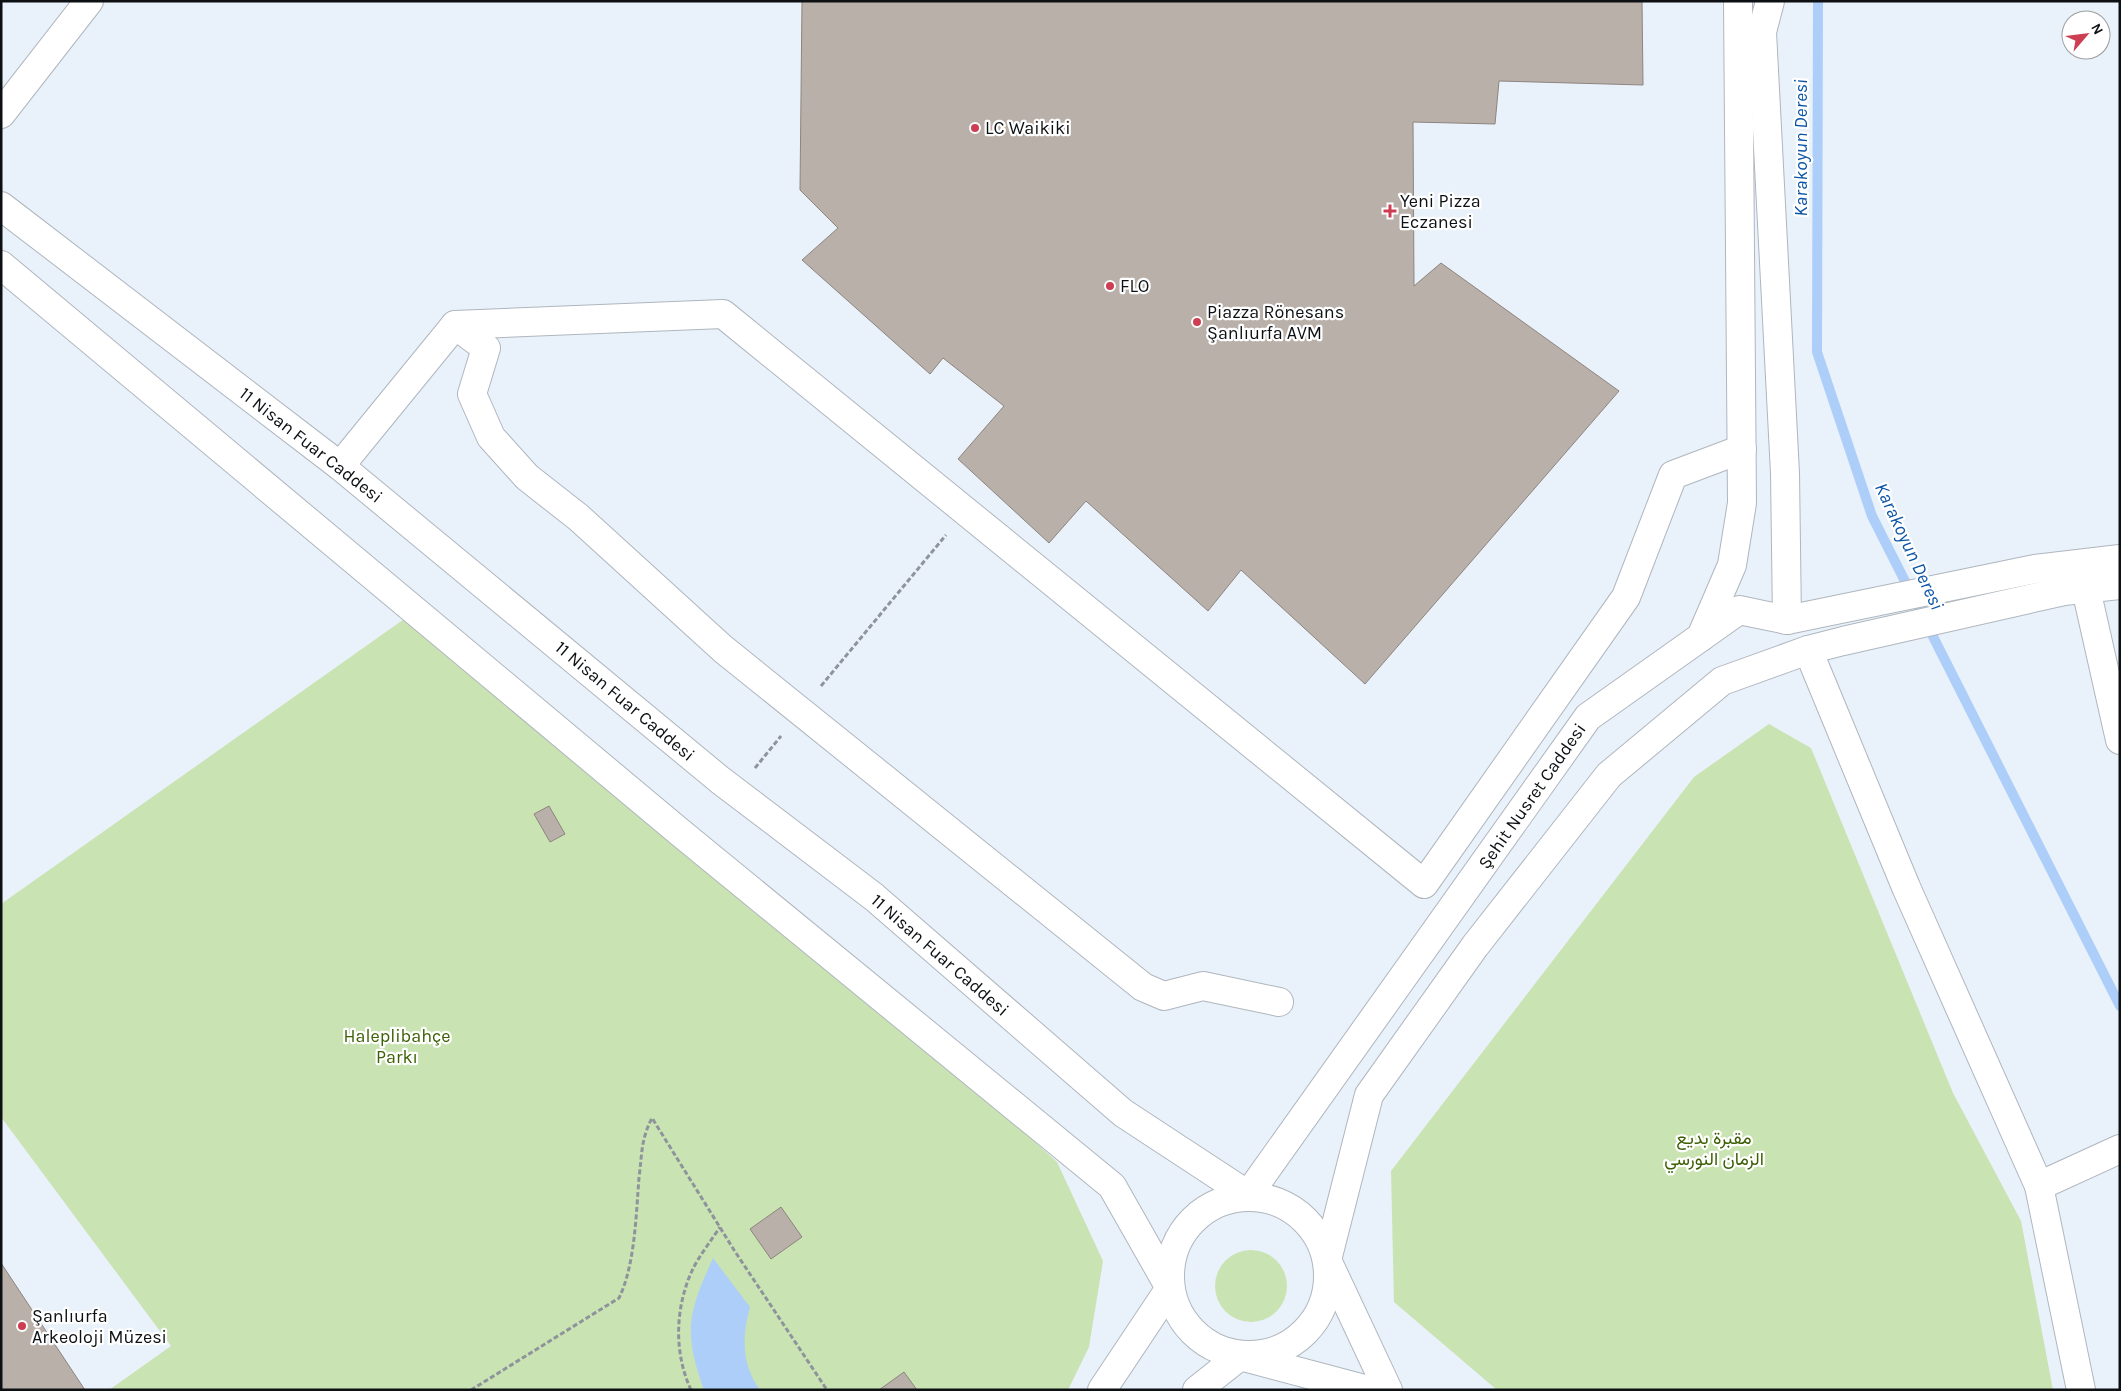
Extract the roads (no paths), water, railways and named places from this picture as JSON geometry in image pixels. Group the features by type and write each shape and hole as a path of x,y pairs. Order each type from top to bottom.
{"main road":[{"path":"1,114 89,1"},
{"path":"1701,637 1732,565 1742,503 1738,1"},
{"path":"1770,1 1762,32 1785,473 1787,620"},
{"name":"11 Nisan Fuar Caddesi","path":"1,206 340,466 736,792 874,897 1123,1112 1248,1195"},
{"path":"1,265 682,834 1112,1186 1170,1288 1178,1314 1195,1336 1216,1349 1368,1390"},
{"path":"340,466 456,325 723,314 1424,884 1626,597 1673,475 1742,449"},
{"path":"456,325 486,348 472,394 491,437 527,477 578,517 724,649 1143,987 1164,996 1203,986 1279,1002"},
{"name":"Şehit Nusret Caddesi","path":"1248,1195 1588,717 1739,610 1787,620 2034,570 2120,559"},
{"path":"1197,1390 1240,1356 1265,1354 1289,1346 1308,1330 1322,1309 1328,1284 1327,1260 1368,1095 1475,946 1609,775 1722,682 1808,650 2075,590 2120,585"},
{"path":"2075,590 2120,740"},
{"path":"1808,650 1906,887 2039,1186 2081,1390"},
{"path":"2039,1186 2120,1150"},
{"path":"1102,1390 1170,1288 1170,1260 1180,1235 1198,1214 1221,1200 1248,1195 1275,1200 1299,1213 1317,1234 1327,1260 1388,1390"}],"water":[{"path":"713,1258 750,1307 745,1339 746,1360 749,1370 760,1390 704,1390 693,1352 691,1322 698,1294"}],"waterway":[{"name":"Karakoyun Deresi","path":"1818,1 1817,352 1872,516 2120,1006"}],"place":[{"name":"LC Waikiki","path":"975,128"},
{"name":"Yeni Pizza Eczanesi","path":"1390,211"},
{"name":"FLO","path":"1110,286"},
{"name":"Piazza Rönesans Şanlıurfa AVM","path":"1197,322"},
{"name":"Şanlıurfa Arkeoloji Müzesi","path":"22,1326"}],"park label":[{"name":"Haleplibahçe Parkı","path":"397,1046"},
{"name":"مقبرة بديع الزمان النورسي","path":"1714,1148"}]}
